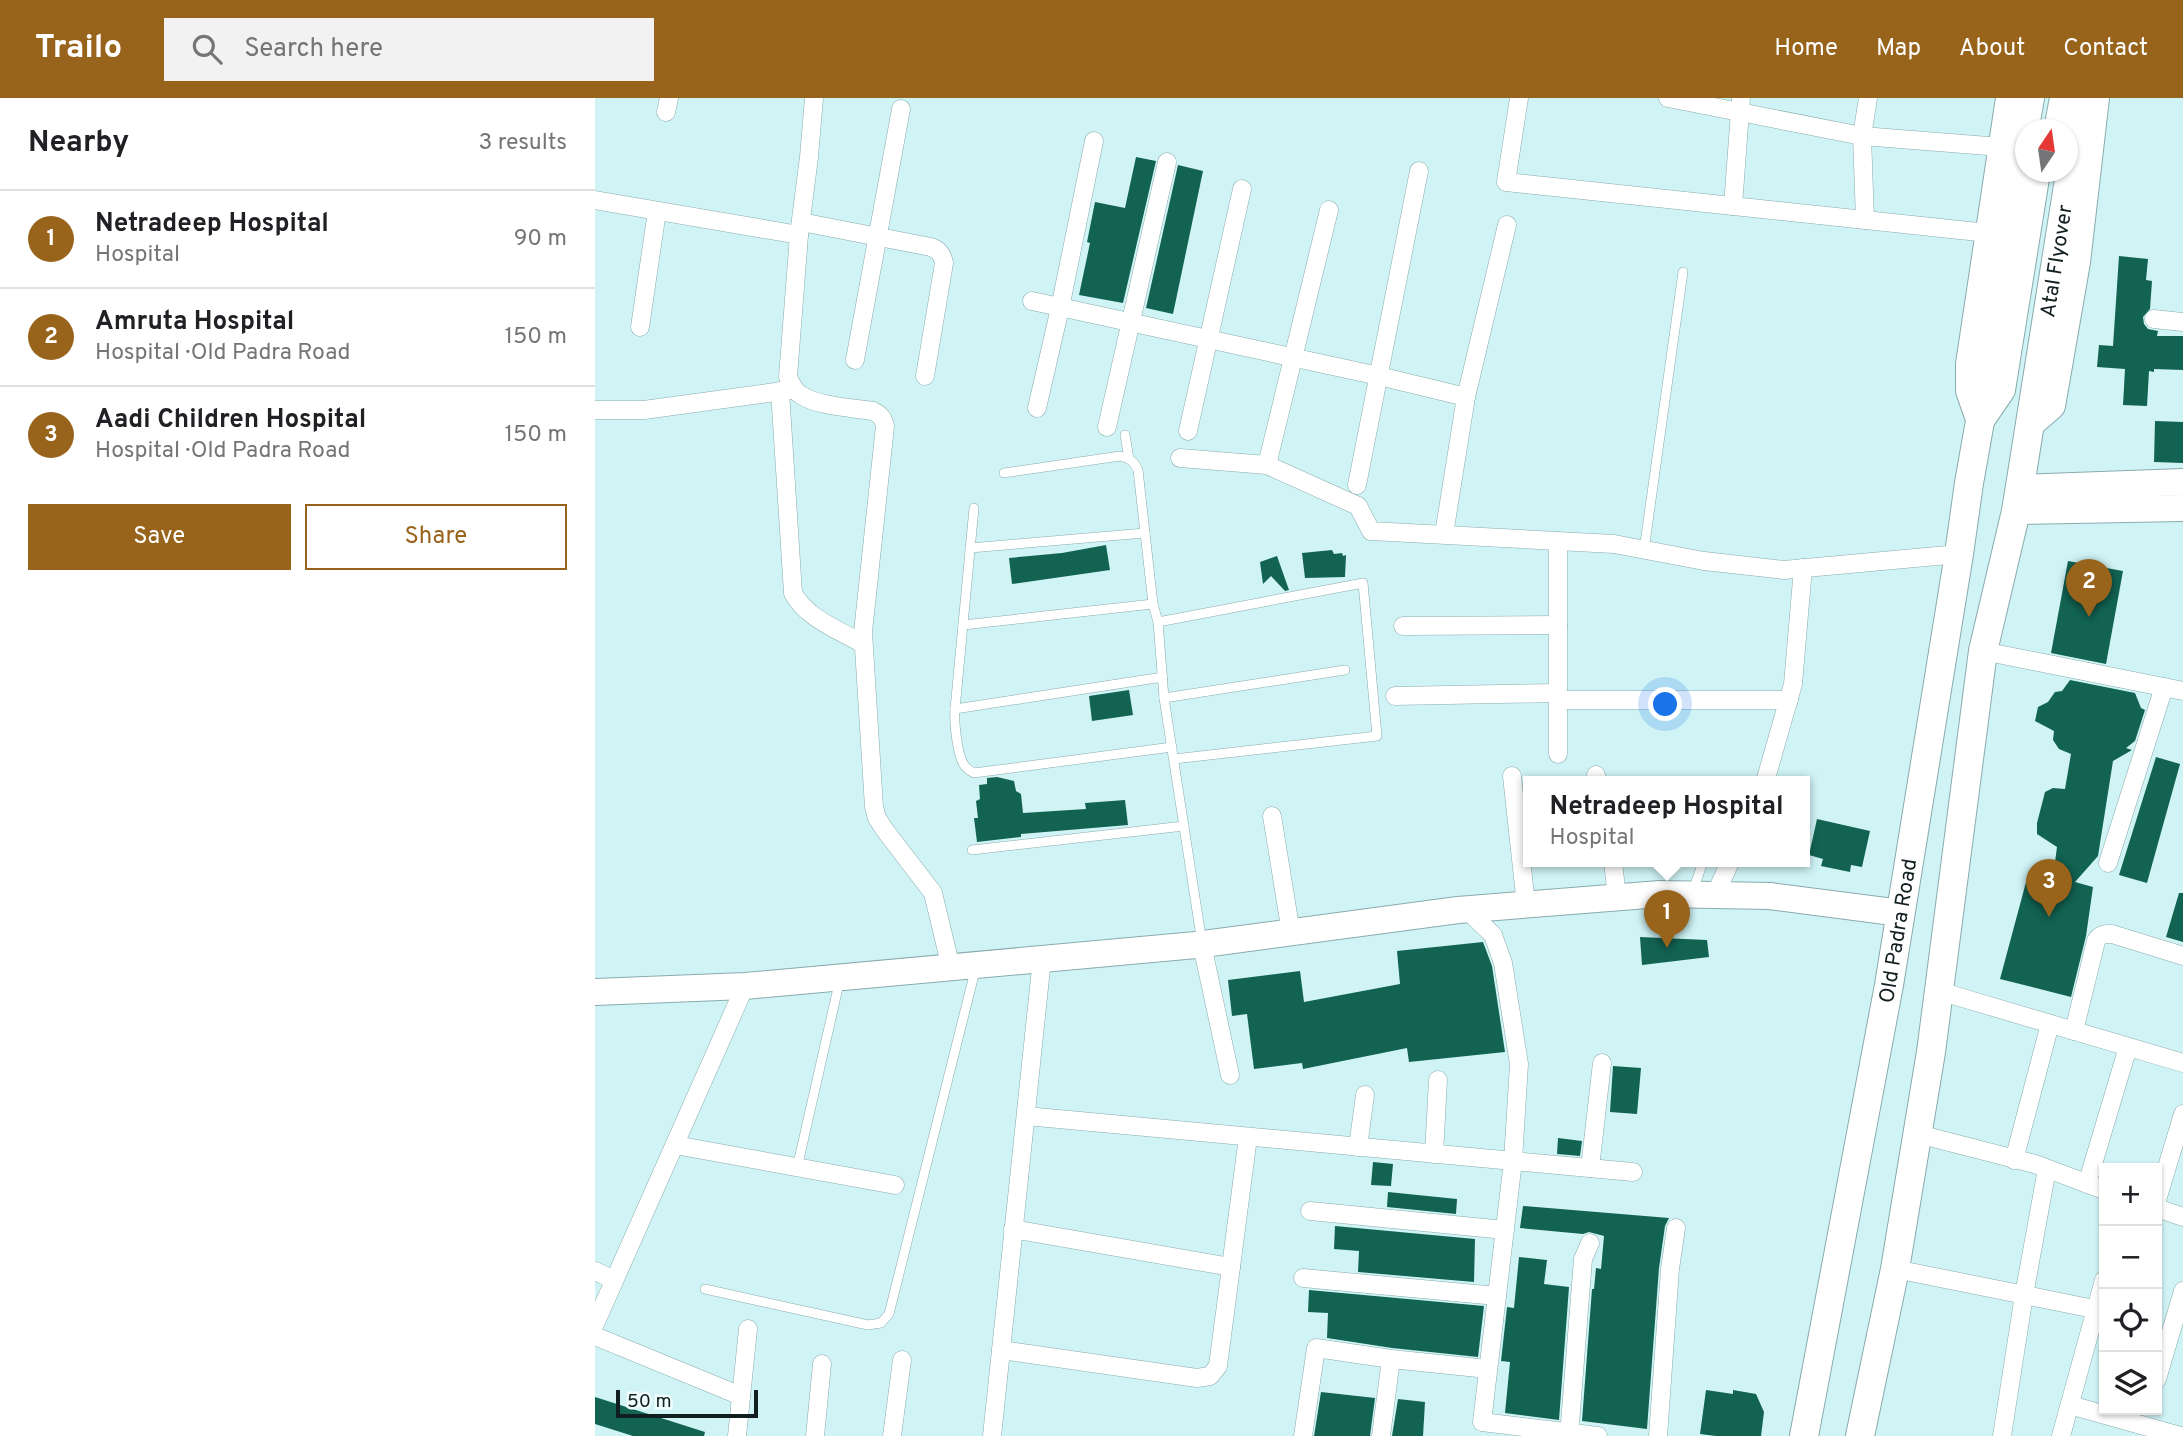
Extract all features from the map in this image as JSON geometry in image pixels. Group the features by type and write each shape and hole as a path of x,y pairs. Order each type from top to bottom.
{"main road":[{"path":"1980,422 2003,292 2030,98"},
{"name":"Atal Flyover","path":"2029,426 2082,98"},
{"name":"Old Padra Road","path":"1804,1436 1901,914 1980,422"},
{"path":"1860,1436 1895,1269 1917,1134 1939,991 1983,651 2018,500 2029,426"}],"street":[{"path":"814,98 787,390 793,593 798,604 806,611 863,644"},
{"path":"1518,98 1506,183 1988,233"},
{"path":"1668,98 1740,105 1862,136 2001,147"},
{"path":"1865,220 1862,136 1868,98"},
{"path":"1980,422 1969,391 1969,364 2009,98"},
{"path":"2046,119 2049,98"},
{"path":"2059,119 2063,98"},
{"path":"2050,182 2021,385 2029,426 2052,406 2077,262 2097,98"},
{"path":"1733,206 1740,105"},
{"path":"855,360 901,109"},
{"path":"1037,408 1094,141"},
{"path":"1107,427 1167,162"},
{"path":"1357,485 1419,171"},
{"path":"1980,422 2002,390 2035,182"},
{"path":"1188,431 1242,189"},
{"path":"595,200 657,211 879,237 938,250 943,255 944,263 925,376"},
{"path":"1268,465 1329,209"},
{"path":"640,327 657,211"},
{"path":"1444,534 1466,397 1507,225"},
{"path":"1032,301 1466,397"},
{"path":"2154,319 2183,322"},
{"path":"595,410 644,410 787,390 812,400 873,411 884,419 863,644 874,807 877,818 933,893 964,966"},
{"path":"1180,458 1268,465 1358,506 1371,531 1613,544 1704,561 1784,570 1959,554"},
{"path":"2018,500 2183,482"},
{"path":"2018,500 2183,508"},
{"path":"1558,541 1558,754"},
{"path":"1767,776 1793,684 1803,568"},
{"path":"1403,626 1558,625"},
{"path":"1983,651 2183,691"},
{"path":"2108,863 2164,687"},
{"path":"1395,696 1789,700"},
{"path":"1512,776 1526,905"},
{"path":"1272,816 1291,933"},
{"path":"1614,867 1617,897"},
{"path":"1703,895 1726,867"},
{"path":"595,992 745,986 841,978 1202,944 1466,909 1660,894 1770,896 1901,914"},
{"path":"1466,909 1493,935 1503,962 1519,1064 1513,1161 1481,1429 1598,1436"},
{"path":"2074,1031 2096,940 2103,933 2183,956"},
{"path":"1202,944 1230,1075"},
{"path":"992,1436 1042,959"},
{"path":"595,1324 745,986"},
{"path":"1939,991 2183,1063"},
{"path":"2014,1160 2050,1024"},
{"path":"2087,1184 2127,1047"},
{"path":"1590,1168 1602,1063"},
{"path":"1434,1154 1438,1080"},
{"path":"1358,1147 1365,1095"},
{"path":"2162,1183 2183,1114"},
{"path":"1026,1116 1633,1172"},
{"path":"1917,1134 2047,1169 2099,1189"},
{"path":"1001,1350 1197,1378 1210,1376 1218,1366 1248,1137"},
{"path":"675,1145 895,1185"},
{"path":"2002,1436 2047,1169"},
{"path":"2162,1210 2183,1217"},
{"path":"1310,1211 1505,1230"},
{"path":"1658,1436 1670,1269 1676,1228"},
{"path":"1013,1229 1231,1267"},
{"path":"1569,1434 1584,1259 1590,1243"},
{"path":"1895,1269 2099,1311"},
{"path":"595,1271 614,1280"},
{"path":"1303,1278 1497,1296"},
{"path":"2162,1358 2170,1325 2183,1291"},
{"path":"2061,1436 2099,1314"},
{"path":"737,1436 748,1329"},
{"path":"595,1336 741,1396"},
{"path":"1303,1436 1316,1348 1488,1369"},
{"path":"1381,1436 1391,1359"},
{"path":"892,1436 902,1360"},
{"path":"815,1436 822,1364"},
{"path":"2070,1405 2146,1418 2180,1436"}],"lane":[{"path":"1644,550 1683,272"},
{"path":"1125,435 1129,458"},
{"path":"1004,473 1120,456 1129,458 1138,470 1164,698 1202,944"},
{"path":"974,508 955,709 955,726 965,768 974,773 1172,747"},
{"path":"970,548 1145,533"},
{"path":"1157,622 1363,583 1377,736 1174,759"},
{"path":"963,625 1153,604"},
{"path":"1164,698 1345,670"},
{"path":"955,709 1163,677"},
{"path":"972,850 1184,826"},
{"path":"1703,867 1703,895"},
{"path":"705,1289 868,1325 881,1324 889,1314 964,966"},
{"path":"797,1168 841,978"}],"building":[{"path":"1136,157 1156,161 1123,303 1079,295 1095,202 1125,208"},
{"path":"1178,165 1203,171 1173,314 1146,308"},
{"path":"2119,256 2148,259 2146,280 2152,281 2150,309 2143,317 2148,329 2158,331 2157,336 2183,336 2183,370 2149,371 2147,406 2123,405 2125,369 2097,367 2099,345 2113,346"},
{"path":"2155,421 2183,422 2183,463 2154,462"},
{"path":"1106,545 1110,570 1012,584 1009,558"},
{"path":"1332,550 1334,554 1346,555 1345,577 1305,578 1302,553"},
{"path":"1277,556 1289,590 1285,591 1271,576 1263,584 1260,562"},
{"path":"2068,561 2123,571 2106,664 2051,653"},
{"path":"2070,680 2135,693 2141,708 2145,710 2135,741 2126,748 2132,750 2113,761 2098,856 2075,882 2093,887 2086,936 2071,997 2000,979 2029,871 2053,877 2057,847 2037,834 2037,823 2045,792 2053,788 2065,789 2071,754 2059,749 2053,740 2054,731 2035,721 2038,707 2048,702 2055,692 2062,691"},
{"path":"1129,690 1133,715 1092,721 1089,696"},
{"path":"2156,757 2180,764 2147,883 2119,875"},
{"path":"987,778 1014,781 1016,791 1021,794 1023,813 1086,809 1085,803 1125,800 1128,825 1021,834 1021,837 977,842 974,818 978,818 976,801 980,799 979,785 987,784"},
{"path":"1817,819 1870,831 1862,867 1851,865 1850,872 1821,866 1823,859 1810,855"},
{"path":"2179,893 2183,893 2183,942 2166,937"},
{"path":"1640,937 1707,940 1709,957 1642,965"},
{"path":"1483,942 1492,966 1505,1052 1409,1062 1407,1048 1303,1069 1302,1063 1254,1069 1247,1014 1232,1016 1228,980 1300,971 1304,1002 1400,984 1397,951"},
{"path":"1613,1066 1641,1068 1637,1114 1610,1112"},
{"path":"1558,1138 1582,1141 1580,1156 1557,1154"},
{"path":"1373,1162 1393,1164 1391,1186 1371,1185"},
{"path":"1388,1192 1457,1199 1456,1214 1387,1207"},
{"path":"1523,1206 1669,1218 1665,1226 1659,1268 1647,1429 1582,1421 1592,1289 1596,1268 1601,1269 1604,1236 1589,1232 1583,1234 1520,1228"},
{"path":"1335,1226 1475,1239 1474,1282 1358,1272 1359,1251 1334,1249"},
{"path":"1519,1257 1547,1260 1544,1284 1569,1287 1559,1420 1505,1413 1510,1362 1501,1361 1507,1307 1514,1308"},
{"path":"1309,1290 1484,1306 1478,1357 1327,1338 1328,1313 1308,1312"},
{"path":"1706,1390 1733,1394 1733,1390 1756,1394 1764,1412 1761,1436 1700,1434"},
{"path":"1321,1392 1375,1398 1370,1436 1314,1436"},
{"path":"595,1397 705,1432 704,1436 633,1436 595,1424"},
{"path":"1398,1399 1425,1402 1423,1436 1392,1436"}],"place":[{"name":"Amruta Hospital","path":"2089,617"},
{"name":"Aadi Children Hospital","path":"2049,917"},
{"name":"Netradeep Hospital","path":"1667,948"}]}
